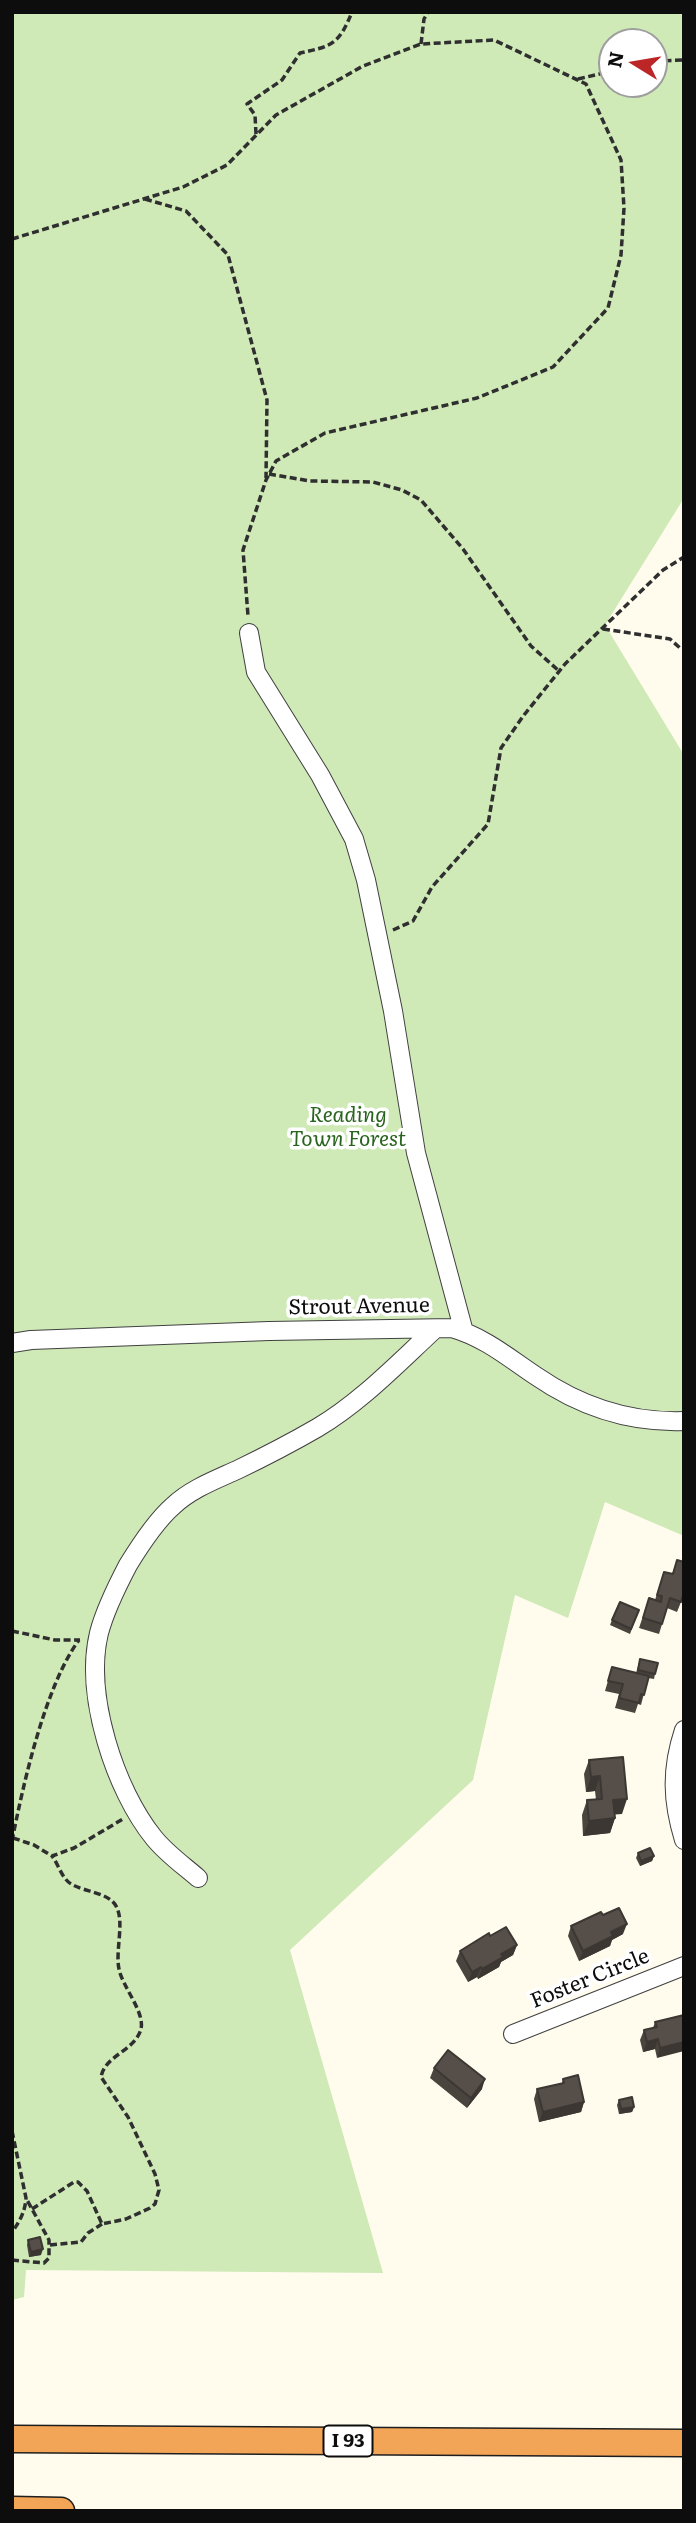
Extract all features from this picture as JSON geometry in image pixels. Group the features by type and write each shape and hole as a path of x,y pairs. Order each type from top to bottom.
{"highway":[{"name":"I 93","path":"12,2439 684,2443"},
{"path":"12,2510 61,2511"}],"street":[{"path":"249,634 256,672 320,775 354,839 366,880 393,1011 416,1153 464,1332"},
{"name":"Strout Avenue","path":"12,1343 269,1331 452,1328 496,1348 538,1378 601,1411 646,1420 684,1421"},
{"path":"198,1878 161,1845 137,1811 119,1778 107,1744 98,1707 96,1660 99,1634 120,1581 135,1553 171,1507 197,1488 272,1453 320,1426 378,1382 435,1329"},
{"path":"684,1730 676,1758 673,1787 676,1816 684,1840"},
{"name":"Foster Circle","path":"513,2034 684,1966"}],"path":[{"path":"256,135 255,115 247,104 282,80 300,53 333,43 346,29 352,12"},
{"path":"421,44 424,19 428,12"},
{"path":"12,239 183,187 227,165 276,115 363,66 421,44 494,40 586,84 621,160 624,208 621,255 608,308 554,368 477,397 325,433 276,461 266,480 243,550 249,634"},
{"path":"576,79 598,74"},
{"path":"145,198 186,211 228,255 267,400 266,480"},
{"path":"269,474 310,481 373,482 402,490 421,500 463,549 531,646 559,671"},
{"path":"376,925 395,930 412,921 432,887 488,824 501,748 559,671 663,570 684,557"},
{"path":"603,629 670,639 684,648"},
{"path":"12,1630 55,1640 79,1640 99,1634"},
{"path":"50,2245 81,2242 88,2233 102,2224 126,2219 150,2208 155,2204 159,2189 155,2174 128,2117 101,2077 106,2065 136,2038 141,2029 141,2019 119,1970 118,1908 110,1899 67,1881 52,1856 34,1844 13,1840 35,1744 62,1666 79,1640"},
{"path":"52,1856 74,1848 137,1811"},
{"path":"12,2131 26,2198 50,2245 49,2258 44,2263 12,2260"},
{"path":"32,2209 78,2182 87,2190 102,2224"},
{"path":"12,2232 21,2220 26,2198"}],"green space":[{"name":"Reading Town Forest","path":"12,12 684,12 684,498 605,625 684,755 684,1536 605,1502 568,1618 515,1595 473,1780 290,1950 383,2273 26,2270 24,2297 12,2300"}],"building":[{"path":"677,1560 684,1562 684,1592 681,1602 670,1598 662,1624 643,1618 649,1598 661,1602 662,1596 657,1595 664,1572 673,1574"},
{"path":"620,1602 639,1610 631,1629 612,1620"},
{"path":"640,1659 658,1663 655,1674 638,1670"},
{"path":"612,1667 649,1676 639,1703 619,1698 623,1684 608,1681"},
{"path":"623,1757 627,1799 613,1800 615,1818 589,1821 587,1800 602,1799 600,1776 591,1777 589,1760"},
{"path":"650,1848 654,1856 641,1861 638,1853"},
{"path":"619,1908 627,1924 611,1932 613,1936 583,1951 571,1926 601,1912 603,1915"},
{"path":"506,1927 517,1945 501,1954 503,1957 472,1972 460,1951 489,1933 490,1936"},
{"path":"684,2015 684,2042 660,2048 658,2039 647,2042 644,2030 657,2027 655,2022"},
{"path":"448,2050 485,2079 471,2098 434,2068"},
{"path":"578,2075 584,2102 543,2112 537,2089 564,2083 563,2079"},
{"path":"632,2097 634,2107 621,2109 619,2100"},
{"path":"40,2237 43,2249 31,2252 28,2240"}]}
